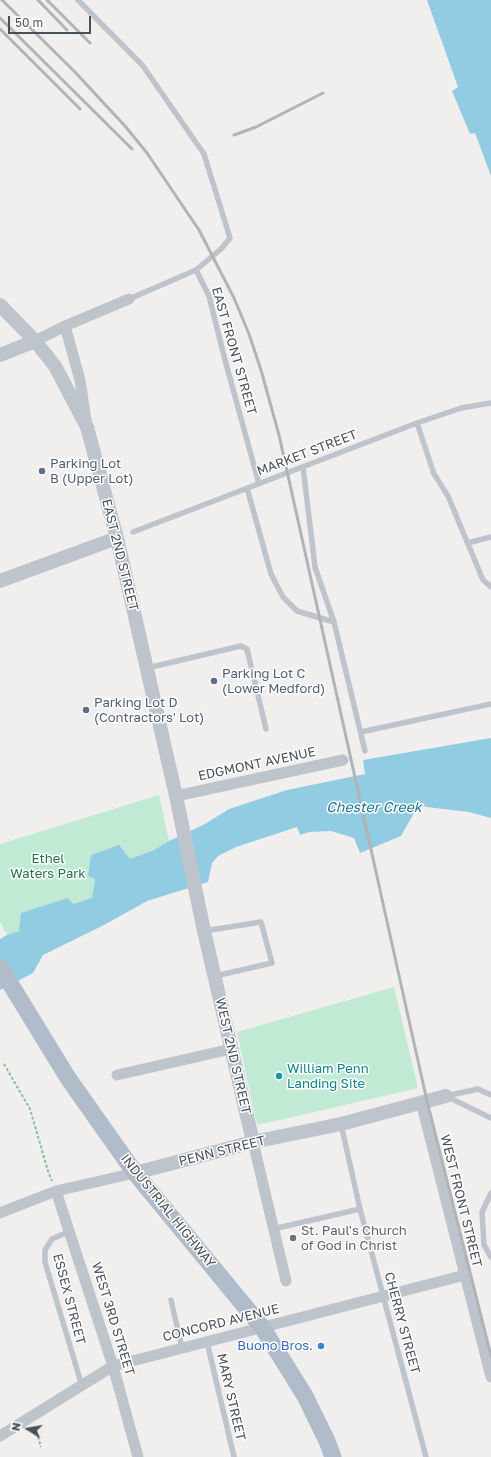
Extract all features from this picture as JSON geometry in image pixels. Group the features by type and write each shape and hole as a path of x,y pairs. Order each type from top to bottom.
{"main road":[{"name":"INDUSTRIAL HIGHWAY","path":"0,967 68,1078 136,1173 262,1328 305,1396 327,1441 333,1457"}],"street":[{"path":"0,356 129,299"},
{"name":"EAST 2ND STREET","path":"0,305 35,341 55,366 87,427 117,538 183,830"},
{"path":"65,326 80,380 87,427"},
{"path":"0,581 117,538"},
{"name":"EDGMONT AVENUE","path":"176,796 344,760"},
{"name":"WEST 2ND STREET","path":"183,830 204,931 286,1281"},
{"path":"117,1075 232,1049"},
{"name":"PENN STREET","path":"0,1213 56,1191 136,1173 253,1142 341,1124 446,1096"},
{"name":"WEST FRONT STREET","path":"421,1102 491,1377"},
{"name":"WEST 3RD STREET","path":"56,1191 114,1366 138,1457"},
{"name":"CONCORD AVENUE","path":"0,1436 114,1366 466,1275"}],"lane":[{"path":"78,0 143,66 204,154 230,238 222,248 196,270 129,299"},
{"name":"EAST FRONT STREET","path":"196,270 209,296 259,484"},
{"name":"MARKET STREET","path":"133,532 417,423 461,408 491,403"},
{"path":"417,423 434,474 448,496 484,580 491,588"},
{"path":"302,467 315,568 334,622 365,750"},
{"path":"247,488 271,574 283,597 297,611 334,622"},
{"path":"468,543 491,537"},
{"path":"146,668 241,646 247,649 266,729"},
{"path":"361,732 491,704"},
{"path":"204,931 261,922 272,963 215,976"},
{"path":"446,1096 478,1089 491,1094"},
{"path":"446,1096 491,1118"},
{"name":"CHERRY STREET","path":"341,1124 360,1208 426,1457"},
{"path":"491,1193 482,1212 484,1245 491,1257"},
{"path":"273,1229 360,1208"},
{"name":"ESSEX STREET","path":"70,1231 52,1239 45,1250 45,1262 82,1386"},
{"path":"171,1300 182,1348"},
{"name":"MARY STREET","path":"207,1342 234,1457"}],"path":[{"path":"4,1064 30,1109 48,1172 56,1191"},
{"path":"32,1417 41,1447"}],"green space":[{"name":"Ethel Waters Park","path":"159,795 169,841 154,850 130,859 95,879 92,898 73,904 19,931 7,935 0,922 0,844"},
{"path":"394,987 418,1088 257,1125 237,1032"}],"water":[{"path":"427,0 491,0 491,176 475,133 470,134 452,91 458,87"},
{"name":"Chester Creek","path":"491,738 491,818 469,812 418,806 401,836 360,853 354,838 331,831 310,832 300,835 297,827 236,847 218,856 212,863 208,882 147,901 104,925 43,955 33,973 0,990 0,939 19,931 21,913 68,898 73,904 92,898 95,879 88,876 91,855 119,845 130,859 154,850 169,841 205,824 229,809 287,790 365,774 363,760"}],"railway":[{"path":"2,0 74,71 125,126 147,153 199,230 234,298 249,334 261,370 279,435 427,1101 491,1356"},
{"path":"38,0 67,30"},
{"path":"47,0 90,43"},
{"path":"0,18 132,149"},
{"path":"0,29 80,109"},
{"path":"234,135 256,127 323,93"}],"place":[{"name":"Parking Lot B (Upper Lot)","path":"42,471"},
{"name":"Parking Lot C (Lower Medford)","path":"214,681"},
{"name":"Parking Lot D (Contractors' Lot)","path":"86,710"},
{"name":"William Penn Landing Site","path":"279,1076"},
{"name":"St. Paul's Church of God in Christ","path":"293,1238"},
{"name":"Buono Bros.","path":"321,1346"}]}
